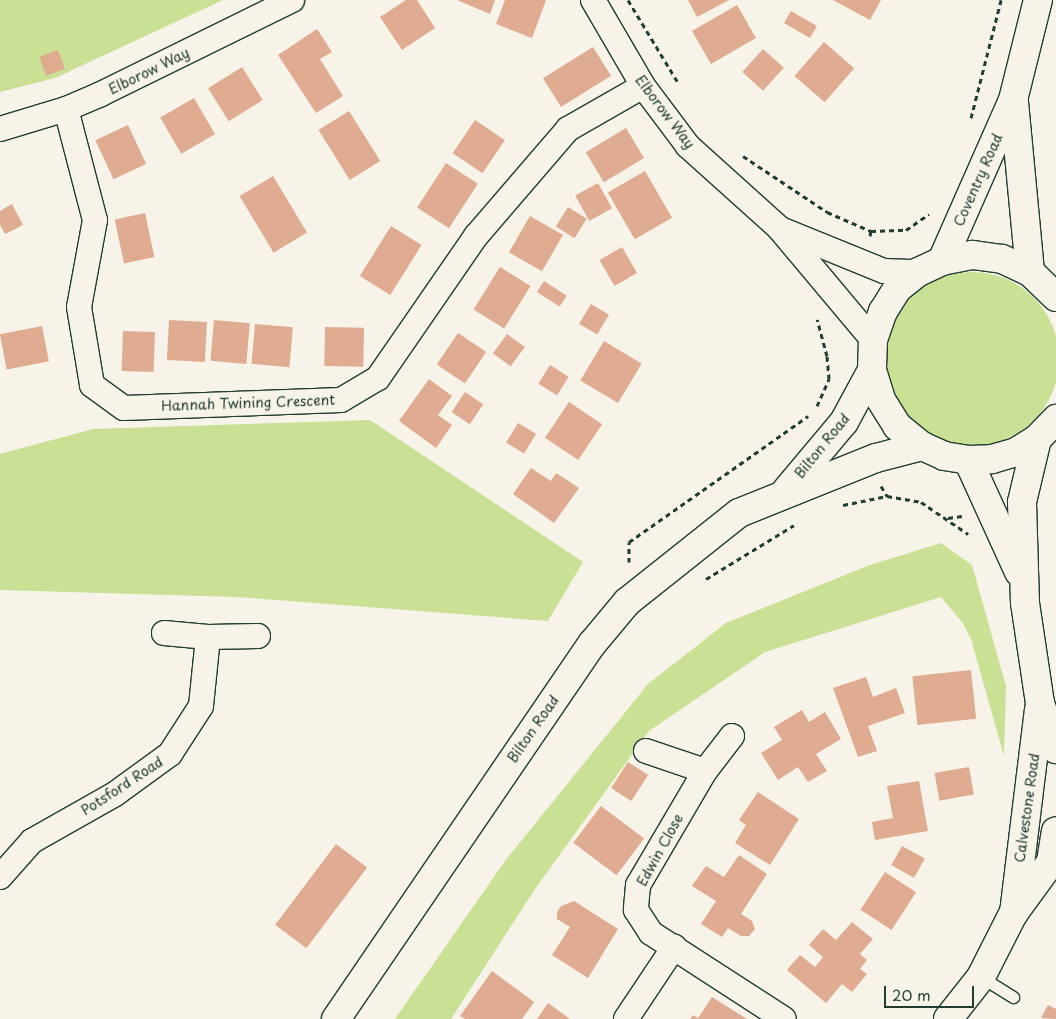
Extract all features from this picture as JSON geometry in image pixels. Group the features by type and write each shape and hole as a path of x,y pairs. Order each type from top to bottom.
{"main road":[{"name":"Coventry Road","path":"942,260 1014,100 1038,0"},
{"name":"Coventry Road","path":"1014,100 1030,272"},
{"path":"1056,297 1030,272 995,258 972,255 942,260 918,272 898,289 883,311 873,340 872,370 881,400 898,426 922,446 944,456 968,460 992,458 1016,452 1036,439 1056,419"},
{"name":"Bilton Road","path":"783,494 844,422 872,370"},
{"name":"Calvestone Road","path":"1036,439 1022,502 1024,585 1040,703 1056,749"},
{"name":"Bilton Road","path":"336,1019 587,652 621,609 686,553 739,513 876,458 922,446"},
{"name":"Calvestone Road","path":"968,460 1024,585"},
{"name":"Calvestone Road","path":"1013,914 1040,703"},
{"name":"Calvestone Road","path":"948,1019 981,977 1013,914 1051,862 1056,831"}],"street":[{"name":"Elborow Way","path":"0,129 66,110 292,0"},
{"name":"Elborow Way","path":"593,0 643,86 688,146 779,228 873,340"},
{"name":"Hannah Twining Crescent","path":"66,110 95,220 79,307 92,385 124,408 341,400 378,378 476,236 568,129 643,86"},
{"name":"Elborow Way","path":"779,228 884,271 918,272"},
{"path":"164,633 208,637 258,636"},
{"name":"Potsford Road","path":"0,877 32,841 115,794 170,754 201,706 208,637"},
{"name":"Edwin Close","path":"732,736 705,771 638,885 636,910 652,933 784,1019"},
{"path":"646,751 705,771"},
{"path":"626,1019 674,948"}],"lane":[{"path":"981,977 1013,997"}],"path":[{"path":"628,0 678,84"},
{"path":"738,152 827,212 871,231"},
{"path":"835,506 888,496 921,502 974,538"},
{"path":"702,582 801,520"}],"green space":[{"path":"0,0 223,0 55,78 0,92"},
{"path":"963,272 981,272 1013,282 1039,304 1049,318 1055,334 1059,368 1049,400 1027,426 1013,436 997,442 981,446 963,446 931,436 905,414 895,400 889,384 885,368 885,350 895,318 917,292 931,282 947,276"},
{"path":"370,420 583,562 548,621 237,597 0,590 0,454 93,429"},
{"path":"941,543 972,565 1006,686 1004,756 971,639 962,622 941,597 765,652 649,731 535,889 451,1019 395,1019 505,861 648,684 726,623 870,565"}],"building":[{"path":"406,0 417,0 435,28 402,50 380,17"},
{"path":"457,0 495,0 490,14"},
{"path":"505,0 546,0 532,38 496,24"},
{"path":"688,0 729,0 697,17"},
{"path":"833,0 881,0 870,20"},
{"path":"737,5 756,38 711,64 692,31"},
{"path":"791,11 817,26 810,38 784,23"},
{"path":"317,29 332,52 320,59 343,96 316,113 278,55"},
{"path":"824,42 854,68 825,102 794,76"},
{"path":"593,47 611,76 561,107 543,78"},
{"path":"763,49 784,68 763,91 742,72"},
{"path":"58,50 65,69 46,76 39,57"},
{"path":"242,67 263,100 229,121 208,88"},
{"path":"194,98 215,134 181,154 160,118"},
{"path":"349,111 380,161 350,180 318,130"},
{"path":"475,120 505,140 482,173 453,153"},
{"path":"128,125 146,164 114,179 95,140"},
{"path":"626,128 644,158 604,182 586,152"},
{"path":"446,163 478,184 449,228 417,207"},
{"path":"645,171 672,218 635,239 608,192"},
{"path":"273,176 307,233 274,253 240,196"},
{"path":"598,183 612,208 589,221 575,196"},
{"path":"12,204 23,225 5,234 0,225 0,211"},
{"path":"568,207 587,219 574,238 556,227"},
{"path":"145,213 154,257 124,263 115,219"},
{"path":"530,216 563,235 542,271 509,252"},
{"path":"391,226 422,245 390,295 360,276"},
{"path":"622,247 637,273 614,286 599,260"},
{"path":"500,267 531,286 504,328 474,309"},
{"path":"544,281 567,296 560,307 537,292"},
{"path":"591,304 609,315 597,335 579,324"},
{"path":"169,320 207,322 205,362 167,360"},
{"path":"214,320 250,323 246,364 210,361"},
{"path":"255,324 293,327 289,367 252,364"},
{"path":"42,326 49,361 7,370 0,334"},
{"path":"325,327 364,328 363,367 324,366"},
{"path":"123,331 155,332 154,372 122,371"},
{"path":"458,333 486,352 465,384 437,365"},
{"path":"507,334 525,347 511,366 493,353"},
{"path":"604,341 642,364 618,403 580,380"},
{"path":"550,365 569,377 557,395 538,384"},
{"path":"429,379 452,396 438,415 452,425 436,448 399,421"},
{"path":"465,392 483,404 470,424 452,412"},
{"path":"569,402 602,424 578,460 545,438"},
{"path":"518,423 536,434 524,454 506,443"},
{"path":"531,468 551,481 556,473 579,488 554,523 513,494"},
{"path":"971,670 976,719 917,725 912,676"},
{"path":"866,677 873,697 896,688 905,713 868,726 877,751 858,757 833,688"},
{"path":"802,710 809,722 825,712 841,739 816,754 827,771 808,782 798,767 778,780 761,753 782,740 774,727"},
{"path":"628,762 648,775 631,801 611,788"},
{"path":"969,767 974,795 939,801 935,773"},
{"path":"919,781 928,831 875,840 872,822 893,818 887,786"},
{"path":"758,792 799,819 770,865 735,843 746,825 739,820"},
{"path":"601,806 644,838 616,875 573,843"},
{"path":"336,844 367,867 306,948 275,925"},
{"path":"902,846 925,859 914,878 891,865"},
{"path":"739,855 767,874 741,914 752,921 755,929 749,936 741,936 728,928 722,937 701,924 716,901 692,886 706,866 724,877"},
{"path":"885,872 916,892 892,930 860,910"},
{"path":"574,901 618,929 588,978 552,955 570,927 557,919 557,912 561,906"},
{"path":"852,922 873,939 860,954 867,960 860,969 867,974 852,992 842,984 826,1003 787,970 800,955 815,967 823,957 809,945 823,929 836,940"},
{"path":"492,971 534,1002 522,1019 465,1019 460,1016"},
{"path":"712,997 747,1019 690,1019 693,1015 698,1018"},
{"path":"548,1003 570,1019 537,1019"},
{"path":"1048,1005 1056,1009 1056,1019 1041,1018"}]}
